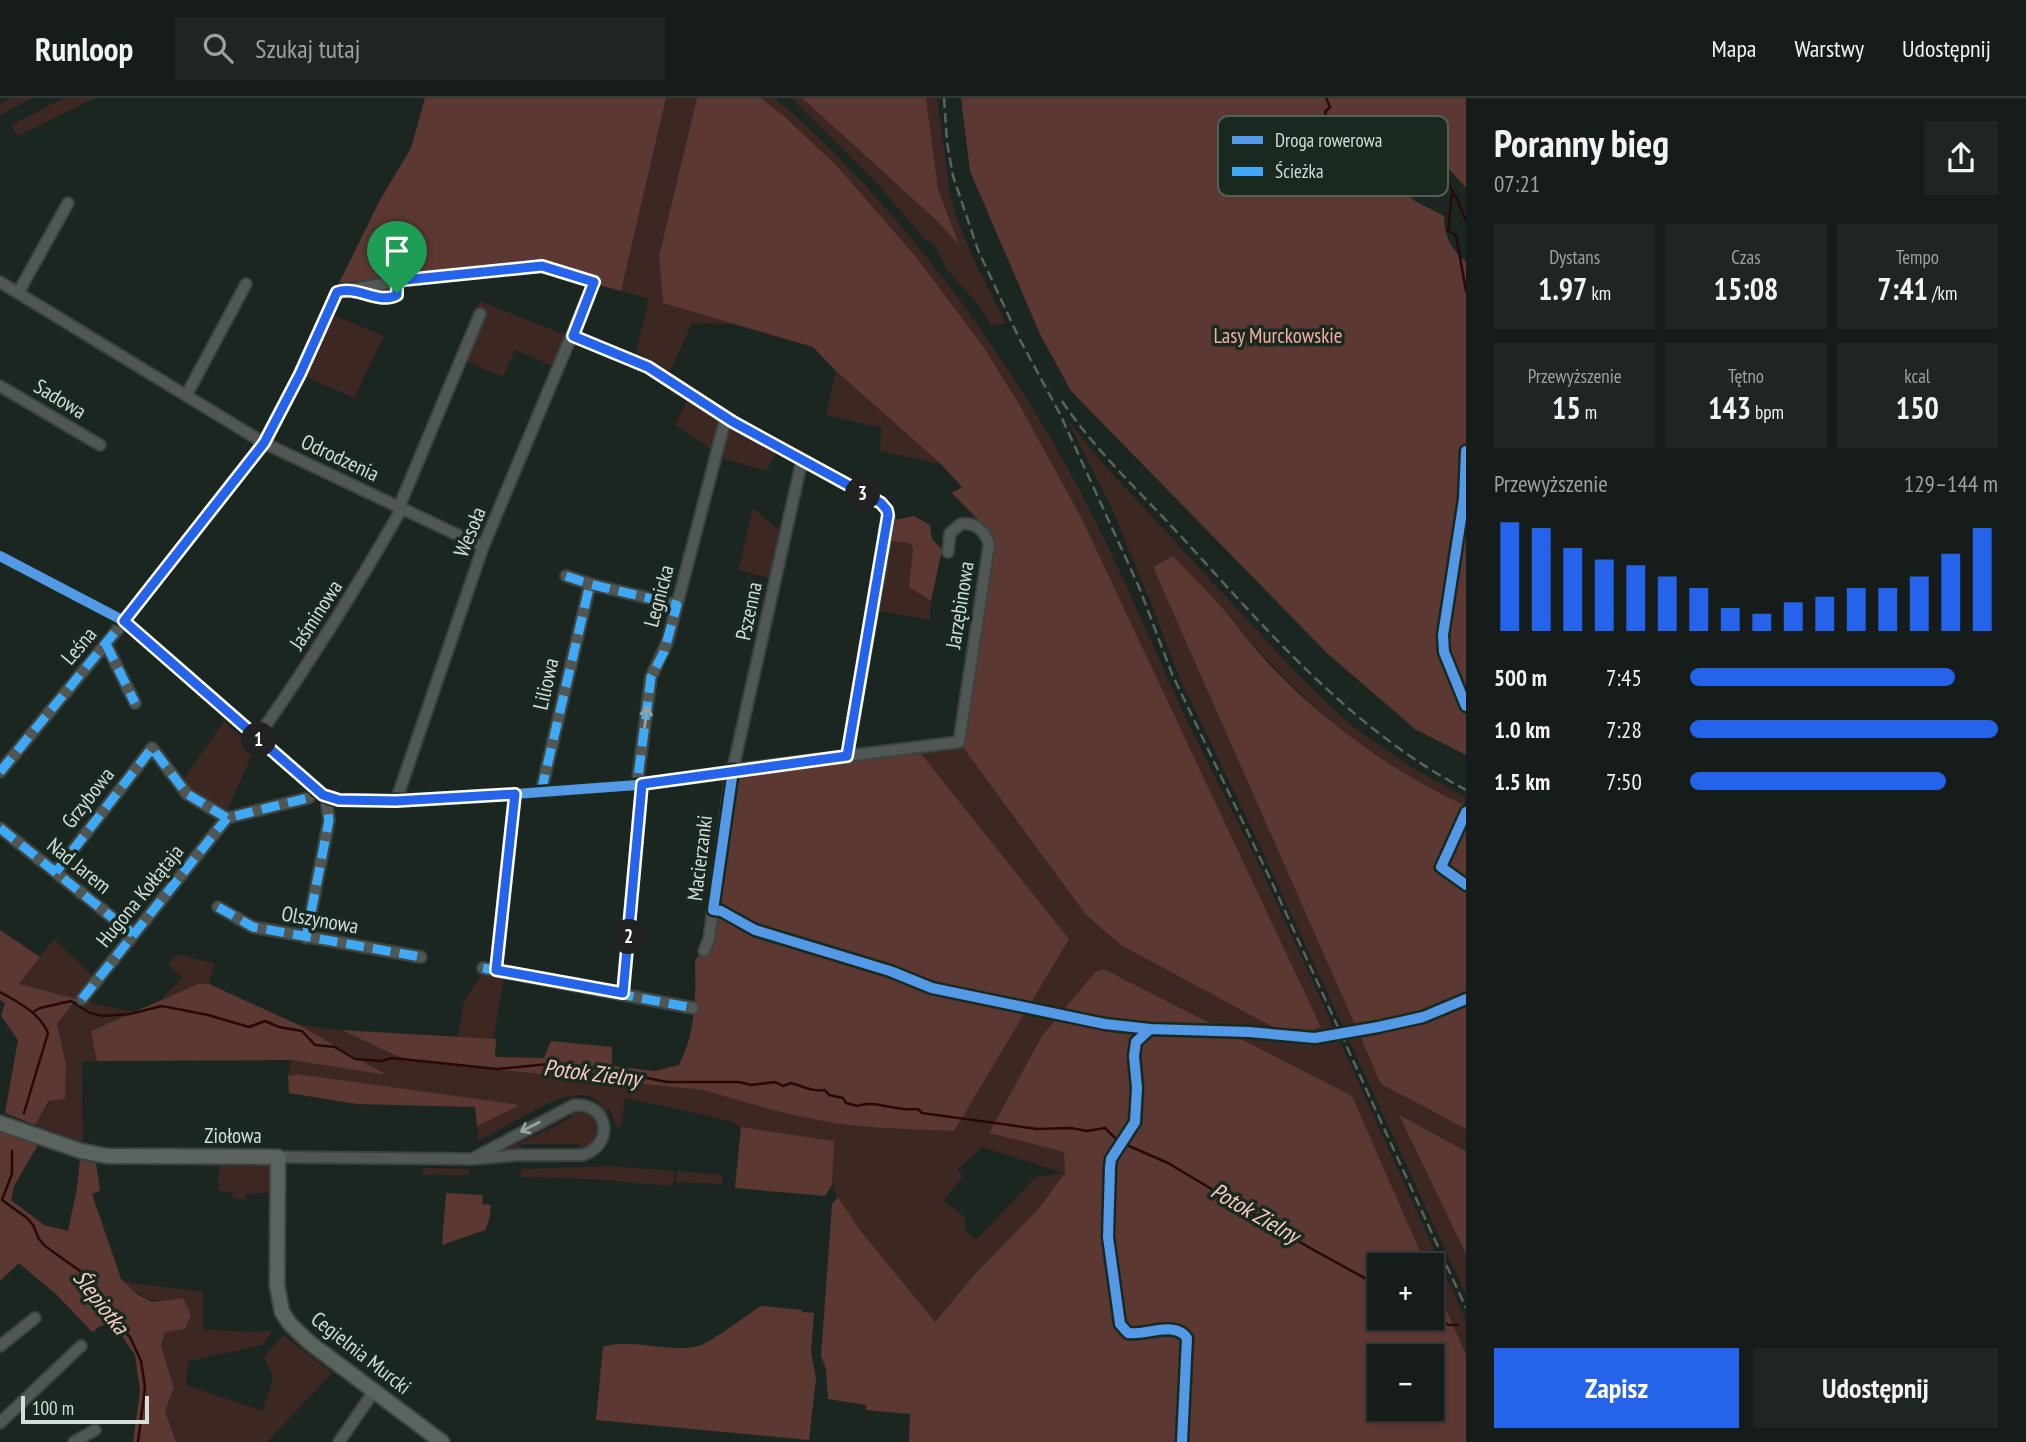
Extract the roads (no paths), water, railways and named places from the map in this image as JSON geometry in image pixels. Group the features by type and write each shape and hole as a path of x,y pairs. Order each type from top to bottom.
{"street":[{"path":"18,293 68,203"},
{"name":"Wesoła","path":"337,292 404,280 542,266 594,282 483,547 396,801"},
{"name":"Odrodzenia","path":"0,282 264,443 483,547"},
{"path":"187,394 246,284"},
{"name":"Leśna","path":"0,772 106,644 264,443 300,374 337,292"},
{"name":"Jaśminowa","path":"257,738 323,642 401,508 480,314"},
{"path":"0,556 124,621 315,790 328,798 396,801 541,792 639,784 847,756 887,510 881,503 726,417 648,367 573,336"},
{"name":"Sadowa","path":"0,386 100,445"},
{"name":"Legnicka","path":"623,993 639,784 651,677 664,652 726,417"},
{"name":"Pszenna","path":"733,770 802,460"},
{"name":"Jarzębinowa","path":"847,756 959,742 989,545 987,538 974,525 961,524 950,533 948,552"},
{"path":"566,576 677,605"},
{"name":"Liliowa","path":"541,792 590,584"},
{"path":"106,644 135,703"},
{"name":"Grzybowa","path":"56,872 152,748 187,794 228,818"},
{"name":"Macierzanki","path":"704,951 709,939 733,770"},
{"path":"228,818 308,798 315,790"},
{"path":"496,970 515,794"},
{"path":"306,938 329,820 328,798"},
{"name":"Hugona Kołłątaja","path":"82,999 228,818"},
{"name":"Nad Jarem","path":"0,828 133,934"},
{"name":"Olszynowa","path":"218,907 253,927 421,957"},
{"path":"483,968 693,1008"},
{"name":"Ziołowa","path":"0,1123 81,1151 107,1156 472,1159 518,1155 583,1155 592,1152 601,1142 603,1123 601,1117 590,1107 574,1105 472,1159"},
{"name":"Cegielnia Murcki","path":"278,1157 277,1286 282,1312 289,1324 300,1334 442,1442"},
{"path":"0,1346 35,1318"},
{"path":"0,1423 81,1346"},
{"path":"339,1442 374,1391"},
{"path":"74,1442 95,1430"}],"waterway":[{"path":"1326,98 1330,107 1325,112 1327,116"},
{"path":"1448,183 1466,221"},
{"path":"1452,192 1448,231 1456,235 1466,291"},
{"name":"Ślepiotka","path":"0,992 34,1014 48,1033 24,1113"},
{"name":"Potok Zielny","path":"33,1012 71,1001 90,1013 103,1016 130,1014 162,1006 249,1027 265,1021 279,1027 302,1031 315,1045 335,1047 355,1059 381,1061 392,1058 497,1069 549,1064 569,1073 647,1078 667,1082 739,1082 751,1085 775,1082 783,1086 791,1083 825,1090 829,1095 843,1098 846,1103 858,1106 870,1104 918,1109 922,1113 1037,1129 1071,1128 1087,1131 1105,1128 1117,1140"},
{"name":"Potok Zielny","path":"1129,1146 1168,1163 1367,1279"},
{"name":"Ślepiotka","path":"12,1151 12,1174 2,1200 27,1218 45,1246 80,1271 103,1307 130,1337 141,1361 145,1387 138,1442"},
{"name":"Potok Zielny","path":"1444,1322 1458,1325"}],"railway":[{"path":"944,98 953,176 978,250 1019,338 1060,414 1139,587 1172,674 1274,887 1466,1308"},
{"path":"1062,401 1117,469 1311,674 1384,737 1466,790"}],"park label":[{"name":"Lasy Murckowskie","path":"1278,336"}]}
